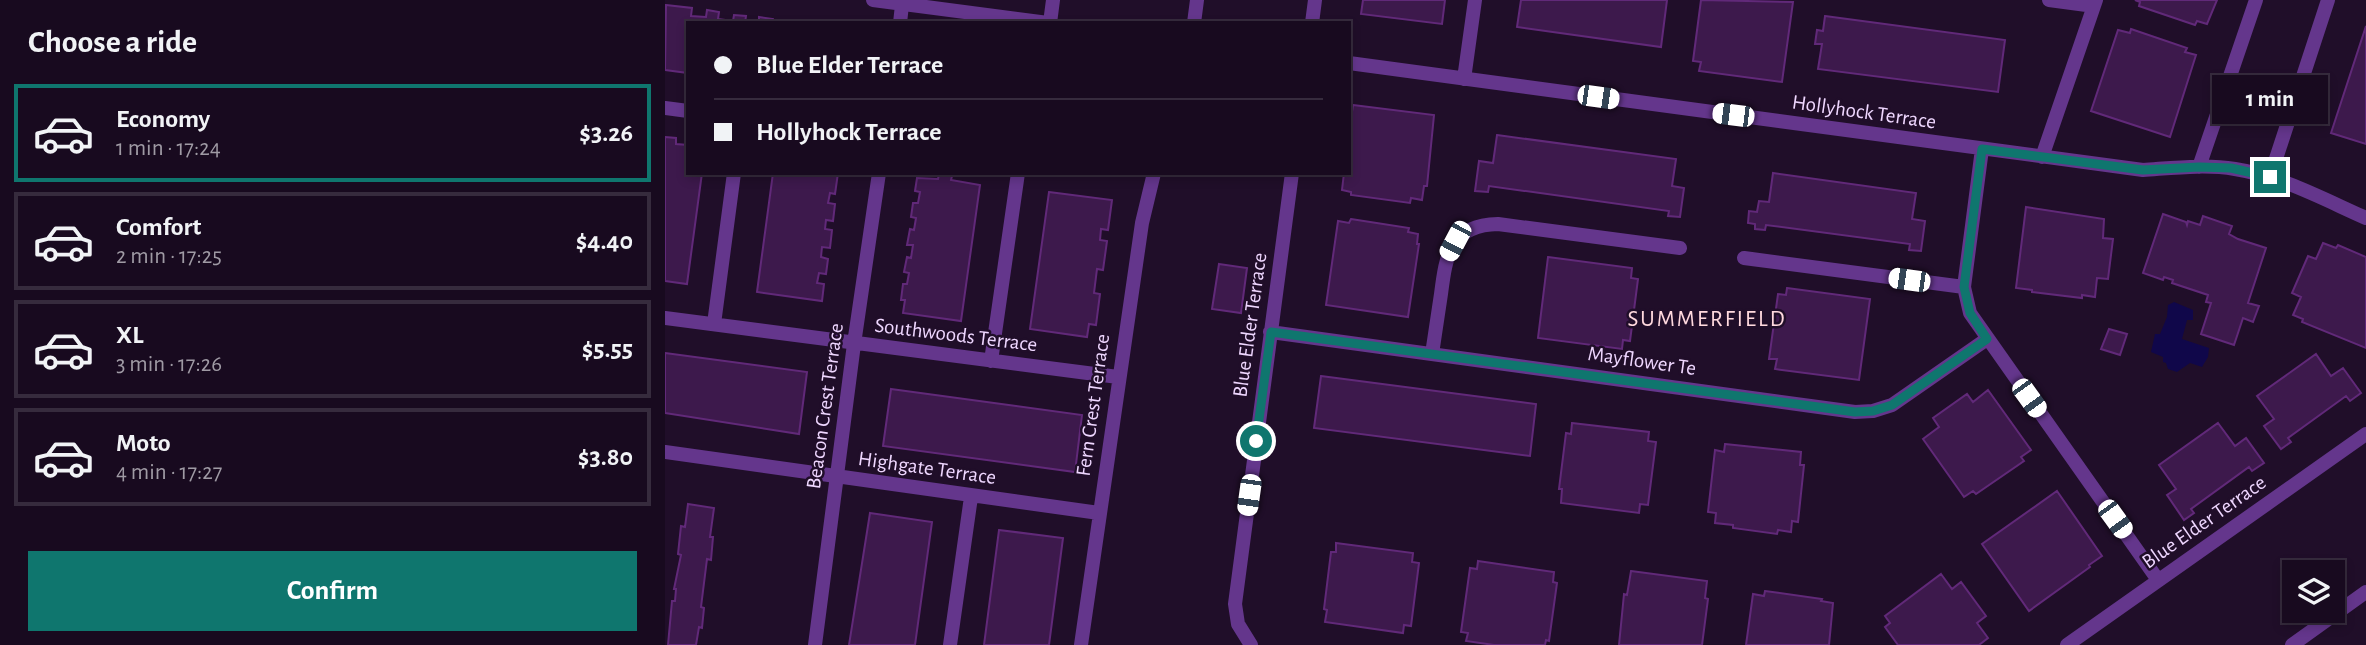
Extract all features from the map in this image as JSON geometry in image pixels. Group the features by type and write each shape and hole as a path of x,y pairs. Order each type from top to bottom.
{"street":[{"path":"873,0 1033,21"},
{"path":"1049,21 1053,0"},
{"path":"1194,21 1197,0"},
{"path":"1312,21 1315,0"},
{"path":"1464,79 1475,0"},
{"path":"2042,157 2095,3 2049,0"},
{"path":"2199,167 2256,0"},
{"path":"2270,177 2328,0"},
{"path":"900,21 902,5"},
{"name":"Hollyhock Terrace","path":"1351,63 2143,170 2231,168 2270,177 2366,218"},
{"path":"665,108 686,111"},
{"path":"1982,149 1964,287 1970,313 2158,580"},
{"path":"713,324 734,175"},
{"name":"Beacon Crest Terrace","path":"815,645 879,175"},
{"path":"991,361 1018,175"},
{"name":"Fern Crest Terrace","path":"1081,645 1118,377 1142,223 1154,175"},
{"name":"Blue Elder Terrace","path":"1251,645 1238,624 1235,604 1292,175"},
{"path":"1432,354 1446,257 1455,241 1467,230 1483,224 1498,224 1680,248"},
{"path":"1744,258 1964,287"},
{"name":"Southwoods Terrace","path":"665,318 1118,377"},
{"name":"Mayflower Te","path":"1271,332 1855,412 1873,411 1892,405 1987,339"},
{"name":"Blue Elder Terrace","path":"2067,645 2366,434"},
{"name":"Highgate Terrace","path":"665,452 1099,513"},
{"path":"950,645 971,496"},
{"path":"2298,643 2366,592"}],"shaded area":[{"path":"2174,302 2193,310 2193,320 2187,320 2182,339 2209,348 2208,357 2202,367 2190,363 2177,372 2168,369 2163,357 2151,352 2155,334 2160,334 2167,317 2168,305"}],"building":[{"path":"1363,0 1445,0 1442,24 1361,14"},
{"path":"1521,0 1667,0 1661,47 1517,27"},
{"path":"1701,0 1793,2 1782,82 1699,71 1701,62 1693,61"},
{"path":"2135,0 2217,0 2207,24 2197,21 2195,25 2139,6 2140,2"},
{"path":"666,5 692,8 691,16 706,17 707,10 719,12 718,19 733,21 686,21 686,73 665,70"},
{"path":"734,15 746,16 745,21 733,21"},
{"path":"1825,16 2005,40 1998,92 1818,69 1822,44 1815,44 1817,30 1823,31"},
{"path":"759,17 773,19 773,21 759,21"},
{"path":"2366,26 2366,144 2331,133"},
{"path":"2131,29 2187,48 2185,52 2196,55 2170,137 2091,111 2118,30 2130,33"},
{"path":"1353,105 1434,115 1427,186 1424,186 1422,200 1411,198 1410,203 1351,195 1351,192 1342,190 1344,175 1351,175"},
{"path":"1497,135 1676,159 1672,186 1684,188 1680,217 1668,216 1669,211 1489,186 1488,192 1475,191 1479,161 1493,163"},
{"path":"665,137 676,138 676,144 686,145 686,175 702,175 687,284 665,281"},
{"path":"1773,173 1916,193 1912,219 1925,221 1921,251 1909,250 1910,244 1766,225 1765,230 1755,229 1755,224 1748,223 1749,211 1757,212 1759,201 1769,202"},
{"path":"773,175 838,175 835,194 830,193 828,203 835,204 833,221 826,220 825,229 832,230 830,248 822,247 821,257 828,259 826,274 819,273 817,283 824,284 822,301 757,292"},
{"path":"939,175 946,175 952,176 951,180 980,185 961,321 903,313 903,284 907,284 909,273 904,272 907,257 911,258 913,245 907,245 910,229 914,230 916,218 911,217 913,203 918,203 920,192 915,191 917,178 938,179"},
{"path":"1049,192 1112,200 1108,230 1101,229 1100,240 1107,241 1103,270 1097,269 1094,293 1100,294 1096,325 1089,324 1087,337 1030,329"},
{"path":"2026,207 2104,219 2103,238 2113,239 2108,279 2097,278 2095,297 2082,295 2082,298 2016,288"},
{"path":"2163,214 2186,222 2187,225 2188,221 2200,225 2203,216 2232,226 2229,234 2238,239 2266,248 2248,303 2259,306 2253,322 2243,318 2234,345 2201,334 2211,303 2206,302 2208,295 2172,283 2173,280 2164,277 2163,280 2143,273"},
{"path":"1351,219 1409,228 1408,232 1418,234 1419,244 1408,317 1326,305 1338,221 1349,223"},
{"path":"2323,243 2336,248 2338,245 2366,257 2366,348 2302,322 2303,319 2293,315 2301,297 2292,293 2308,256 2316,259"},
{"path":"1548,257 1632,268 1631,278 1638,279 1630,341 1623,340 1622,349 1538,338"},
{"path":"1219,264 1247,268 1241,313 1212,309"},
{"path":"1787,288 1870,299 1859,380 1775,369 1777,359 1769,359 1778,294 1786,295"},
{"path":"2109,329 2127,334 2120,355 2101,349"},
{"path":"665,353 807,372 799,434 665,413"},
{"path":"2316,354 2331,376 2343,368 2361,393 2350,401 2346,396 2288,438 2291,442 2281,449 2264,426 2274,419 2257,396"},
{"path":"1321,376 1536,404 1530,456 1314,428"},
{"path":"891,389 1082,415 1075,472 883,446"},
{"path":"1988,390 2031,450 2021,457 2024,461 1976,494 1973,491 1964,497 1923,439 1939,427 1933,418 1967,394 1973,402"},
{"path":"1572,423 1649,432 1648,441 1656,442 1648,505 1640,504 1639,513 1561,503 1562,489 1559,489 1566,433 1571,434"},
{"path":"2218,423 2235,446 2246,438 2264,463 2252,471 2249,467 2191,509 2194,513 2184,520 2167,495 2176,489 2159,465"},
{"path":"1725,444 1801,452 1800,465 1804,465 1798,522 1792,521 1791,532 1778,530 1777,534 1715,523 1716,513 1708,512 1715,450 1724,452"},
{"path":"2057,491 2102,556 2029,611 1982,544"},
{"path":"688,504 714,508 710,537 713,537 711,560 707,559 701,607 704,608 702,628 699,627 696,645 668,645 672,601 675,601 674,589 681,555 678,554 681,526 685,527"},
{"path":"870,513 932,522 915,645 849,645"},
{"path":"999,530 1063,538 1049,645 984,645"},
{"path":"1336,543 1413,553 1412,562 1419,563 1411,626 1404,625 1403,633 1325,622 1327,610 1324,609 1331,552 1336,552"},
{"path":"1478,561 1554,572 1553,582 1557,583 1549,641 1546,640 1545,645 1494,645 1466,641 1468,633 1461,632 1470,568 1477,569"},
{"path":"1631,571 1707,581 1705,598 1708,599 1702,645 1619,645 1624,594 1627,595"},
{"path":"1941,574 1952,589 1961,582 1986,616 1977,623 1988,638 1979,645 1898,645 1885,627 1890,623 1885,616"},
{"path":"1765,591 1833,603 1829,645 1746,645 1753,594 1764,596"}],"district":[{"name":"SUMMERFIELD","path":"1707,319"}],"route":[{"path":"1256,441 1271,332 1855,412 1873,411 1892,405 1987,339 1970,313 1964,295 1982,149 2143,170 2231,168 2270,177"}]}
